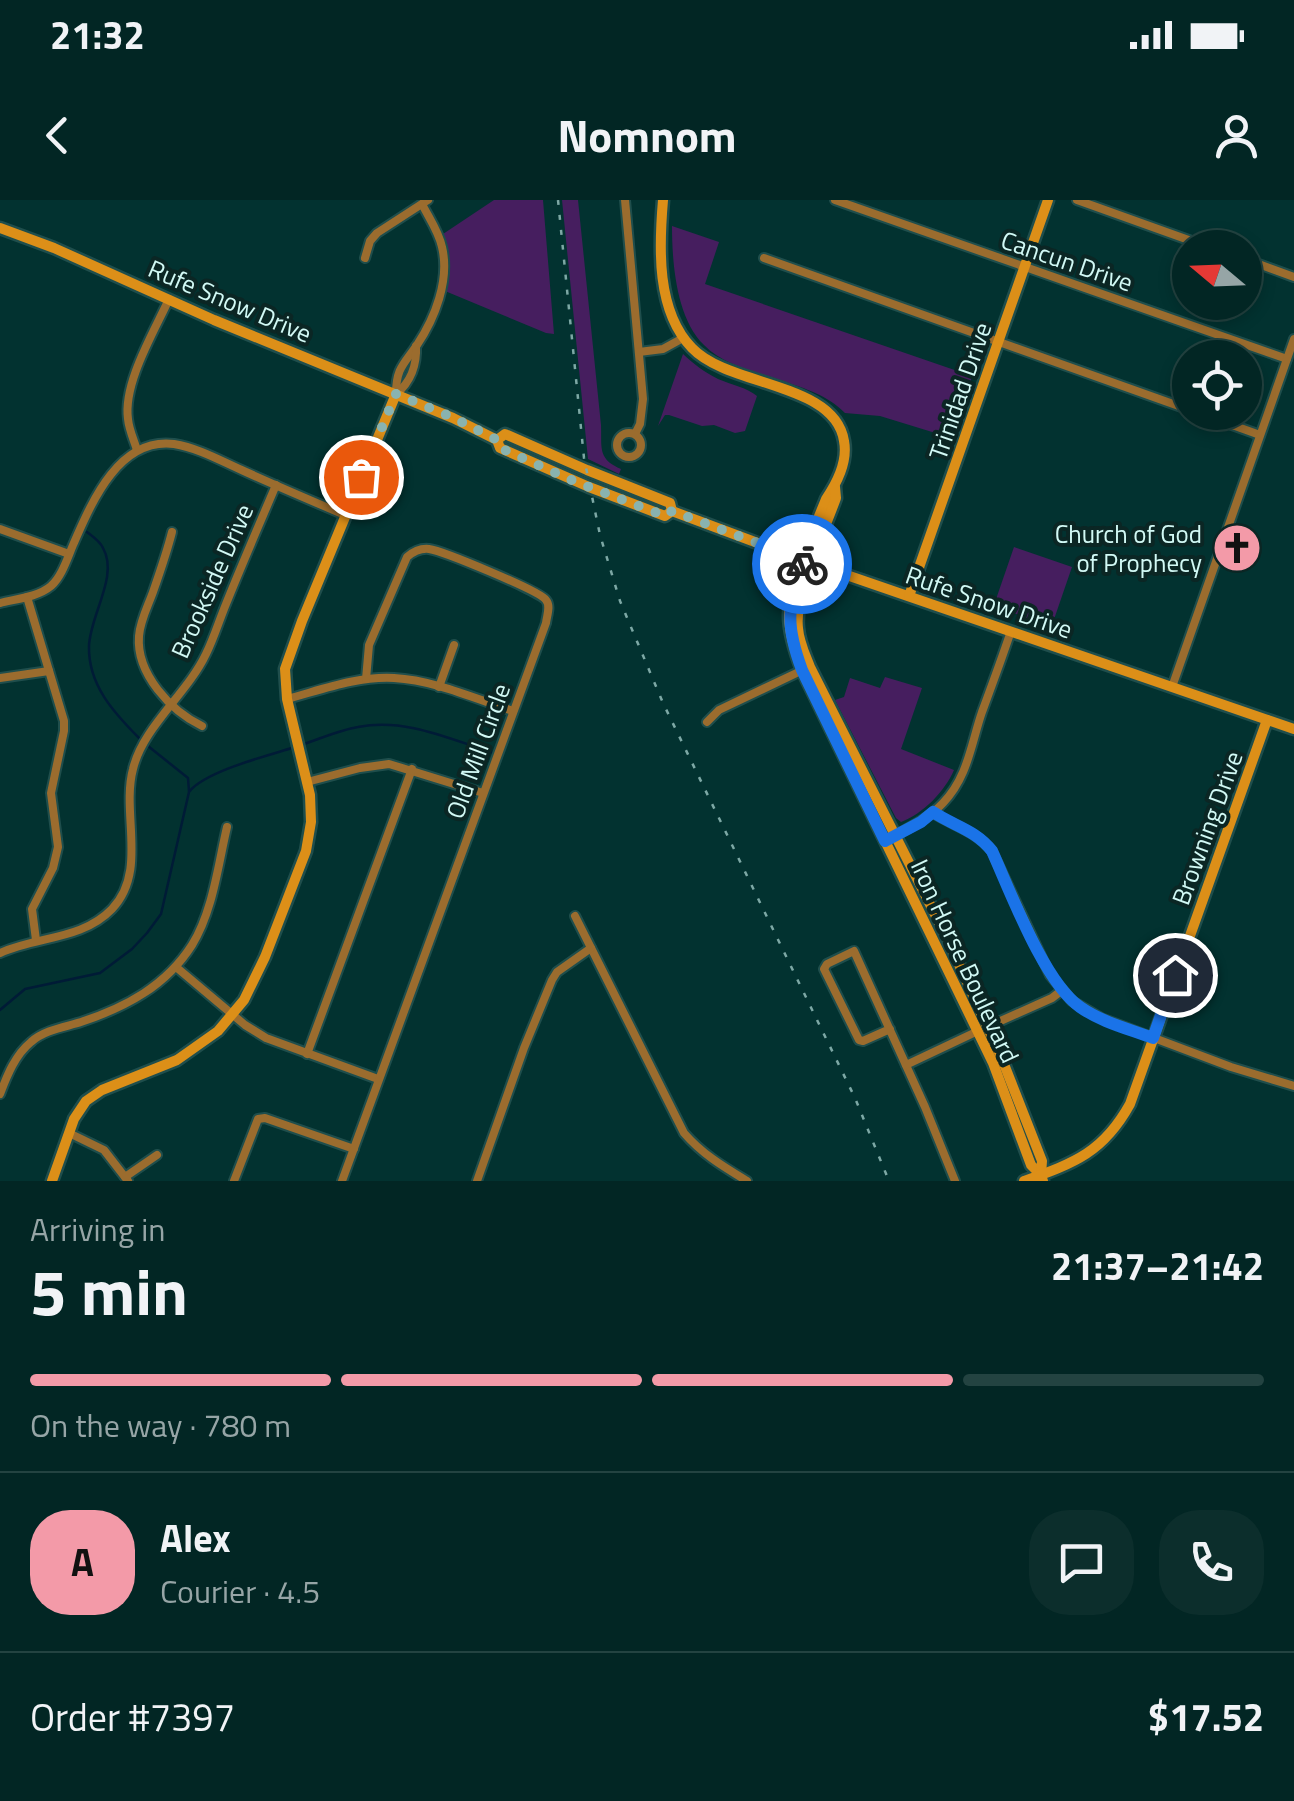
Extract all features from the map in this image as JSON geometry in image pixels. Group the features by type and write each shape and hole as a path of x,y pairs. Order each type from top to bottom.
{"street":[{"path":"625,200 640,352 642,412 634,434"},
{"name":"Iron Horse Boulevard","path":"663,200 665,299 672,320 694,351 732,372 817,402 841,428 845,446 843,465 826,499 789,614 794,649 982,1029 1032,1165 1042,1178"},
{"name":"Cancun Drive","path":"835,200 1287,359"},
{"name":"Trinidad Drive","path":"909,596 1048,200"},
{"path":"1077,200 1172,234"},
{"path":"52,1181 79,1110 94,1095 177,1060 232,1016 266,958 306,851 311,822 287,699 285,669 396,394 396,379 434,310 445,274 442,246 425,202 377,233 365,258"},
{"name":"Rufe Snow Drive","path":"0,228 454,418 497,440 500,448 613,497 665,516 672,511 1294,730"},
{"path":"764,258 1172,404"},
{"path":"1262,266 1294,277"},
{"path":"137,450 128,420 130,394 169,298"},
{"path":"640,352 664,349 684,338"},
{"path":"1172,687 1294,339"},
{"path":"1246,430 1260,435"},
{"path":"0,603 27,597 50,586 70,554 100,488 137,450 163,444 194,449 346,515"},
{"name":"Brookside Drive","path":"0,953 82,930 104,916 120,899 128,878 132,844 133,766 140,748 206,655 276,485"},
{"path":"0,530 70,554"},
{"path":"172,532 138,632 138,645 159,692 171,707 202,726"},
{"name":"Old Mill Circle","path":"342,1181 546,622 546,598 427,549 417,550 408,556 369,645 366,679"},
{"path":"27,597 64,721 51,792 58,847 32,910 36,940"},
{"path":"890,838 933,812 952,793 966,770 1010,631"},
{"path":"439,687 454,645"},
{"path":"707,722 719,710 806,668"},
{"path":"0,678 49,671"},
{"path":"287,699 366,679 393,678 439,687 514,711"},
{"name":"Browning Drive","path":"1024,1181 1042,1178 1082,1158 1117,1127 1130,1104 1267,720"},
{"path":"306,782 381,763 412,769 483,794"},
{"path":"307,1054 412,769"},
{"path":"933,812 975,833 992,851 1050,975 1079,1006 1153,1038 1294,1086"},
{"path":"0,1094 19,1056 33,1040 130,1003 176,967 204,920 226,827"},
{"path":"575,916 684,1133 714,1161 747,1181"},
{"path":"476,1181 552,980 557,972 591,948"},
{"path":"890,1029 859,1040 824,969 827,964 854,951 890,1029 906,1065 956,1181"},
{"path":"176,967 232,1016 266,1038 378,1079"},
{"path":"906,1065 1052,998 1061,990"},
{"path":"234,1181 258,1118 354,1149"},
{"path":"69,1133 104,1150 126,1179 157,1155"}],"shaded area":[{"path":"494,200 543,200 554,334 445,291 448,262 443,234"},
{"path":"562,200 578,200 601,446 608,461 621,469 619,474 588,459"},
{"path":"672,226 719,242 705,284 972,376 955,439 880,416 845,413 816,393 741,367 712,352 695,334 682,305"},
{"path":"683,354 713,376 757,396 745,431 735,433 669,415 658,426"},
{"path":"1014,547 1072,567 1051,628 994,605"},
{"path":"885,677 922,688 901,749 954,770 932,801 901,822 835,700 844,697 850,678 880,688"}],"waterway":[{"path":"87,532 102,545 108,571 89,646 93,673 112,708 140,739"},
{"path":"304,744 351,728 392,725 426,731 491,752"},
{"path":"148,746 188,778 189,791"},
{"path":"0,1010 25,989 100,973 132,949 161,914 189,792 221,771 292,748"}],"railway":[{"path":"558,200 584,458 600,535 620,601 663,703 855,1098 889,1181"}],"way so far":[{"path":"361,477 396,394 454,418 497,440 500,448 576,482 665,516 672,511 803,560 802,564"}],"place":[{"name":"Church of God of Prophecy","path":"1237,548"}],"route":[{"path":"802,564 790,603 794,649 885,841 933,812 975,833 992,851 1050,975 1066,996 1094,1015 1153,1038 1175,975"}]}
